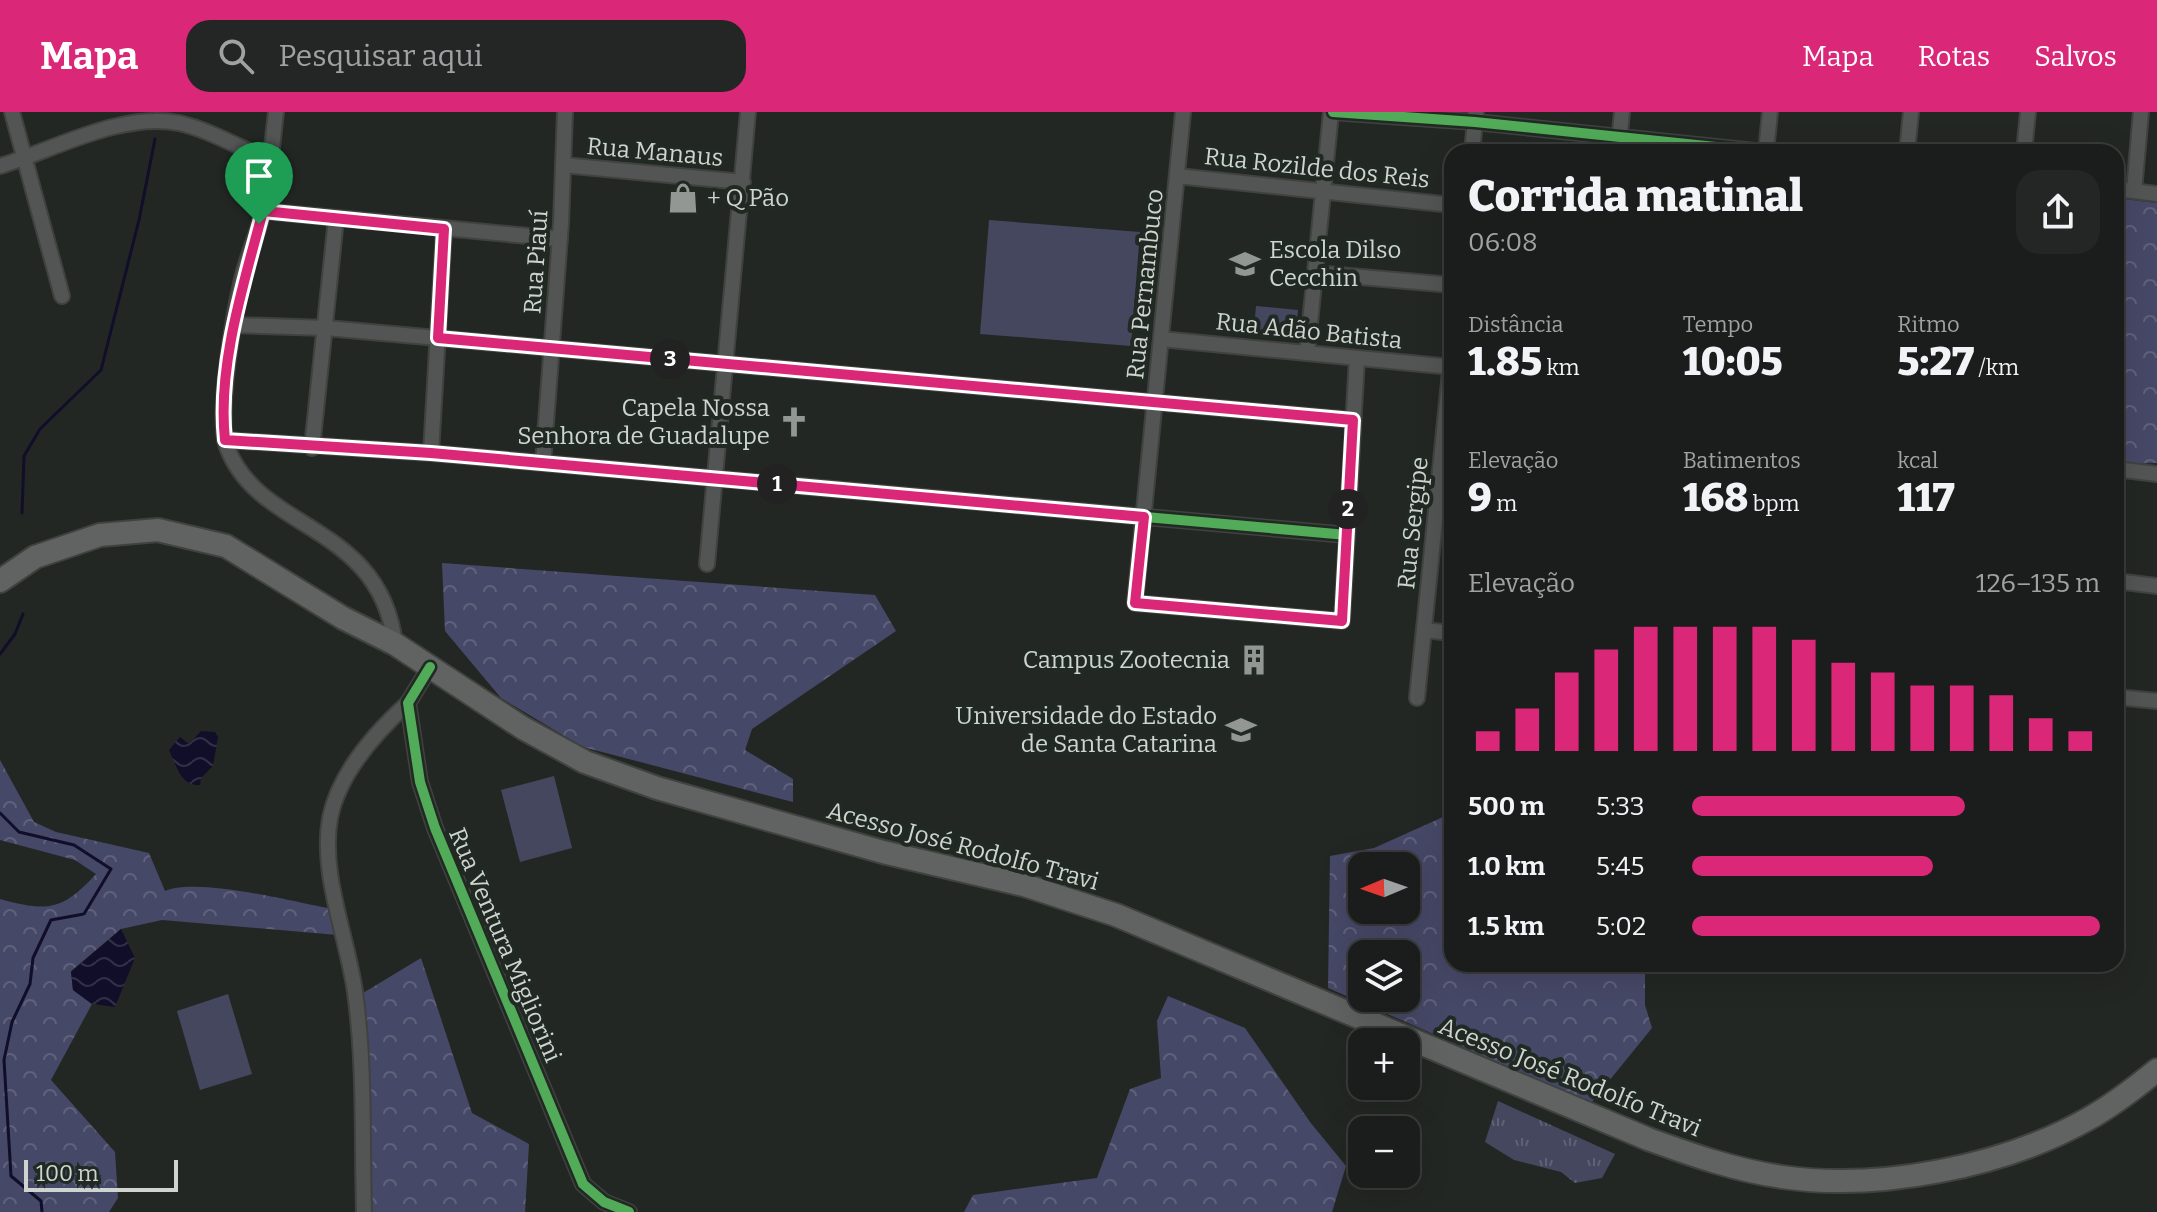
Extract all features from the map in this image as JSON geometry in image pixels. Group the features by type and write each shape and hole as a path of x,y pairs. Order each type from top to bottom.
{"highway":[{"name":"Acesso José Rodolfo Travi","path":"0,581 35,557 88,538 128,532 169,532 226,546 343,618 395,644 523,728 585,762 657,788 883,852 1024,885 1116,915 1327,1006 1712,1162 1784,1178 1843,1182 1937,1171 2032,1145 2086,1121 2157,1070"}],"street":[{"path":"12,112 62,296"},
{"path":"276,112 263,211 242,278 224,402 225,440 246,480 343,548 364,567 390,616 395,644"},
{"name":"Rua Piauí","path":"543,463 560,239 565,112"},
{"path":"707,564 748,112"},
{"name":"Rua Pernambuco","path":"1183,112 1135,603 1342,621 1347,535"},
{"path":"1307,353 1332,112 1476,117 1614,144"},
{"path":"1619,144 1622,112"},
{"path":"1766,144 1770,112"},
{"path":"1908,144 1911,112"},
{"path":"2025,144 2028,112"},
{"path":"2134,191 2141,112"},
{"path":"1473,144 1476,117"},
{"path":"0,166 105,129 138,121 163,120 183,124 271,161"},
{"name":"Rua Manaus","path":"563,165 743,182"},
{"name":"Rua Rozilde dos Reis","path":"1177,176 1444,204"},
{"path":"2124,190 2157,194"},
{"path":"263,211 560,239"},
{"path":"312,448 336,219"},
{"path":"431,453 444,229"},
{"path":"1315,273 1444,284"},
{"path":"235,325 326,328 1353,420"},
{"name":"Rua Adão Batista","path":"1161,339 1357,358 1444,362"},
{"path":"225,440 312,448 431,453 1347,535 1357,358"},
{"name":"Rua Sergipe","path":"1417,698 1444,439"},
{"path":"2124,470 2157,474"},
{"path":"2124,582 2157,586"},
{"path":"1424,630 1444,632"},
{"path":"364,1212 355,994 329,867 330,817 347,776 369,742 408,703 430,667"},
{"path":"2124,698 2157,701"},
{"name":"Rua Ventura Migliorini","path":"408,703 420,782 435,828 583,1184 604,1202 629,1212"}],"green space":[{"path":"2124,199 2157,203 2157,463 2124,464"},
{"path":"989,220 1140,232 1131,346 980,334"},
{"path":"1256,306 1298,310 1296,332 1254,329"},
{"path":"442,563 875,595 896,631 752,729 745,750 793,779 793,802 583,747 501,698 445,631"},
{"path":"0,760 34,822 56,832 149,853 165,891 180,887 222,889 332,909 338,935 162,920 121,929 71,971 73,990 92,1004 51,1080 115,1152 118,1198 109,1212 0,1212 0,899 30,906 53,905 73,895 96,874 75,860 0,840"},
{"path":"554,776 572,848 520,862 501,790"},
{"path":"1444,817 1444,972 1645,972 1645,1005 1652,1028 1591,1103 1383,1012 1420,1012 1420,940 1348,940 1348,997 1328,988 1330,856 1348,853 1348,924 1420,924 1420,852 1352,852 1374,848"},
{"path":"421,958 472,1113 529,1144 525,1212 368,1212 363,993"},
{"path":"228,994 252,1074 200,1090 177,1011"},
{"path":"1168,996 1245,1028 1310,1122 1346,1166 1332,1212 964,1212 973,1195 1097,1178 1130,1089 1161,1078 1157,1021"},
{"path":"1498,1101 1615,1154 1602,1178 1575,1183 1561,1172 1514,1160 1485,1142"}],"water":[{"path":"201,731 215,732 218,737 213,766 201,778 200,785 184,779 169,750 180,737 189,744"},
{"path":"121,929 135,958 115,1007 92,1004 73,990 71,972"}],"waterway":[{"path":"22,513 24,456 40,429 101,370 139,220 155,139"},
{"path":"0,654 15,634 23,614"},
{"path":"0,813 19,832 74,845 111,869 84,914 51,920 33,958 30,984 12,1022 4,1060 11,1176 41,1201 42,1212"}],"cycle path":[{"path":"1333,112 1475,122 1687,144"},
{"path":"225,440 431,453 1347,535"},
{"path":"430,667 408,703 420,782 435,828 583,1184 604,1202 629,1212"}],"place":[{"name":"+ Q Pão","path":"683,198"},
{"name":"Escola Dilso Cecchin","path":"1245,264"},
{"name":"Capela Nossa Senhora de Guadalupe","path":"794,422"},
{"name":"Campus Zootecnia","path":"1254,660"},
{"name":"Universidade do Estado de Santa Catarina","path":"1241,730"}],"route":[{"path":"263,211 444,229 438,338 1353,420 1342,621 1135,603 1144,517 431,453 312,448 225,440 224,402 242,278 259,224 263,211"}]}
